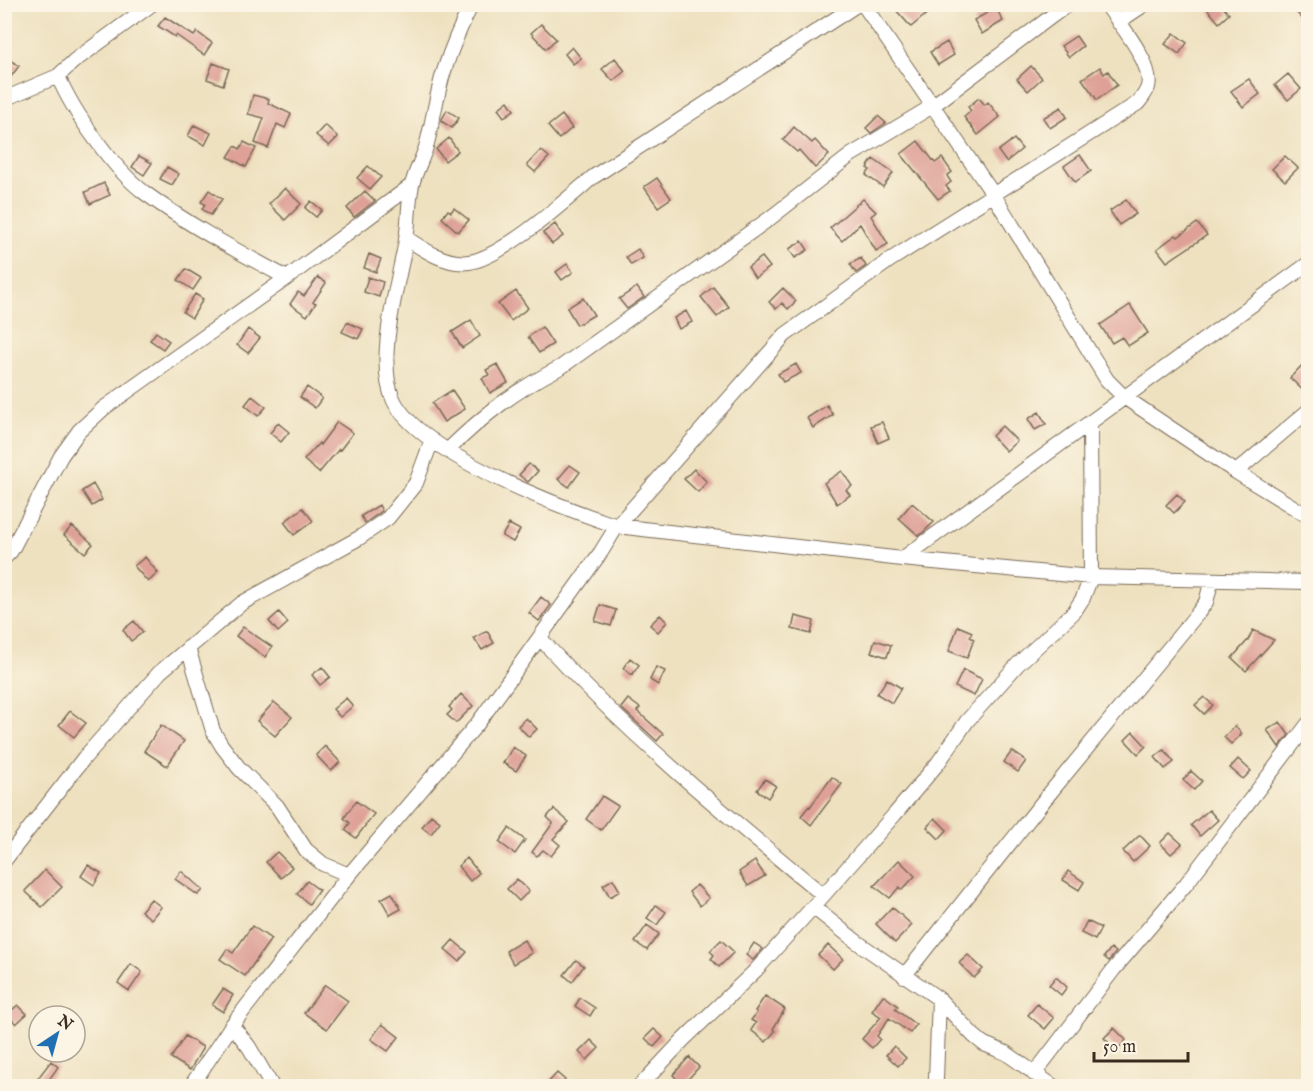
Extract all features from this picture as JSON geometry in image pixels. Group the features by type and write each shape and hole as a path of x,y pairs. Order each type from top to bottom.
{"street":[{"path":"4,99 58,76 74,61 152,4"},
{"path":"472,4 444,72 426,147 412,185 406,238 388,336 388,384 394,401 408,419 432,440 504,481 573,511 617,526 902,559 1091,577 1308,582"},
{"path":"406,238 424,250 452,262 469,262 489,256 556,209 593,177 860,4 993,194 1107,380 1124,398 1236,472 1308,516"},
{"path":"448,450 488,412 528,384 561,367 769,219 851,155 931,107 1068,4"},
{"path":"191,1086 232,1025 349,875 478,723 601,552 617,526 784,335 890,260 1138,103 1148,88 1147,69 1134,44 1106,4"},
{"path":"1118,22 1145,4"},
{"path":"58,76 68,100 117,166 144,192 209,235 287,278"},
{"path":"4,558 10,551 61,456 79,431 104,408 287,278 412,185"},
{"path":"902,559 1308,264"},
{"path":"1236,472 1308,411"},
{"path":"640,1086 682,1040 756,970 895,814 938,763 967,721 1018,664 1074,612 1083,598 1091,577 1090,422"},
{"path":"4,861 84,758 160,672 242,603 359,538 388,518 416,483 432,440"},
{"path":"904,976 1045,799 1198,613 1206,602 1212,580"},
{"path":"540,638 676,772 823,895"},
{"path":"188,648 213,731 222,746 239,768 277,806 306,850 323,864 349,875"},
{"path":"1034,1074 1114,969 1186,884 1308,724"},
{"path":"813,907 857,942 939,999 984,1044 1006,1053 1053,1086"},
{"path":"934,1086 939,999"},
{"path":"232,1025 249,1047 272,1086"}],"building":[{"path":"904,4 923,4 929,12 911,27 896,10"},
{"path":"1203,4 1220,4 1229,14 1219,23"},
{"path":"1289,4 1308,4 1308,25"},
{"path":"996,8 1003,21 982,34 974,20"},
{"path":"165,17 194,36 197,32 212,43 204,55 176,35 175,37 158,26"},
{"path":"541,24 556,39 546,49 531,33"},
{"path":"1174,33 1187,43 1179,54 1165,44"},
{"path":"1076,36 1083,46 1069,57 1061,46"},
{"path":"947,42 954,55 938,65 930,52"},
{"path":"572,47 581,58 573,64 565,54"},
{"path":"4,56 19,66 4,86"},
{"path":"615,58 625,71 613,81 602,69"},
{"path":"213,63 229,69 223,85 207,79"},
{"path":"1031,66 1042,78 1028,91 1017,79"},
{"path":"1100,67 1104,74 1108,71 1117,85 1097,100 1082,79"},
{"path":"1288,74 1301,89 1288,100 1275,85"},
{"path":"1249,79 1260,94 1243,107 1231,91"},
{"path":"253,95 269,99 268,103 291,114 285,128 277,124 268,148 255,143 264,118 248,114"},
{"path":"979,98 985,105 988,102 1000,117 978,135 964,117 971,111 968,107"},
{"path":"508,101 514,110 504,117 498,109"},
{"path":"1061,107 1067,117 1050,128 1043,118"},
{"path":"447,110 459,118 452,128 441,121"},
{"path":"562,115 572,128 559,139 548,126"},
{"path":"878,116 886,123 871,133 866,128"},
{"path":"194,125 211,133 205,145 188,136"},
{"path":"325,125 338,137 329,146 316,135"},
{"path":"794,127 812,143 815,140 829,155 815,168 799,150 797,152 783,140"},
{"path":"449,138 458,151 445,161 436,149"},
{"path":"1014,139 1022,149 1006,162 998,151"},
{"path":"918,141 935,163 942,158 952,172 947,176 951,182 946,186 950,191 938,199 901,154"},
{"path":"244,142 256,148 246,167 228,157 235,146 240,149"},
{"path":"541,150 549,157 535,172 527,165"},
{"path":"1080,155 1091,171 1075,182 1064,166"},
{"path":"139,156 152,163 144,175 132,167"},
{"path":"1285,156 1298,168 1285,181 1272,169"},
{"path":"873,159 893,173 883,187 866,175 870,170 867,168"},
{"path":"368,166 381,177 370,189 357,178"},
{"path":"167,167 179,174 172,185 160,179"},
{"path":"657,178 671,198 658,207 644,187"},
{"path":"104,183 110,195 90,204 85,192"},
{"path":"285,188 301,204 285,220 269,204"},
{"path":"209,190 222,199 211,215 202,209 205,204 201,202"},
{"path":"365,191 375,201 354,217 347,208"},
{"path":"863,199 876,212 871,216 888,244 876,251 860,224 842,241 830,228"},
{"path":"1126,200 1136,214 1119,225 1110,211"},
{"path":"311,201 322,210 316,217 305,208"},
{"path":"454,208 469,220 458,232 442,218 448,210 451,212"},
{"path":"1197,223 1207,235 1167,262 1157,249"},
{"path":"555,224 563,236 552,244 543,233"},
{"path":"802,241 808,250 795,258 789,249"},
{"path":"638,249 643,258 631,265 626,257"},
{"path":"369,254 381,259 376,272 364,268"},
{"path":"762,257 770,267 755,278 748,267"},
{"path":"861,258 866,266 856,273 850,264"},
{"path":"567,264 573,272 562,280 556,272"},
{"path":"186,269 201,278 193,290 178,280"},
{"path":"318,277 326,283 307,316 290,304 298,292 304,296"},
{"path":"368,277 383,282 379,297 364,292"},
{"path":"637,287 644,297 627,309 619,299"},
{"path":"713,287 729,307 717,317 701,297"},
{"path":"783,288 796,301 788,309 782,303 776,309 769,302"},
{"path":"516,291 528,308 511,321 498,304"},
{"path":"195,294 203,299 192,318 183,312"},
{"path":"583,298 594,315 577,325 567,308"},
{"path":"1130,305 1148,333 1128,346 1122,337 1112,343 1100,325"},
{"path":"686,311 692,322 679,329 674,318"},
{"path":"471,320 480,336 462,348 452,332"},
{"path":"347,322 363,329 358,339 342,332"},
{"path":"542,327 553,344 539,353 528,337"},
{"path":"248,329 260,338 248,353 237,345"},
{"path":"156,332 169,341 163,349 150,340"},
{"path":"1308,359 1308,395 1290,378"},
{"path":"497,364 508,383 490,393 482,378 489,375 486,370"},
{"path":"796,364 801,373 783,382 778,374"},
{"path":"307,387 322,398 315,408 300,397"},
{"path":"452,390 465,409 444,422 432,403"},
{"path":"252,396 266,407 258,416 245,405"},
{"path":"827,405 833,415 813,428 807,418"},
{"path":"1039,412 1046,424 1035,430 1028,419"},
{"path":"337,422 353,433 319,473 304,460 319,443 320,445"},
{"path":"882,422 889,438 878,443 871,426"},
{"path":"278,423 289,432 281,442 270,433"},
{"path":"1002,426 1017,441 1006,451 992,436"},
{"path":"529,464 538,471 528,482 519,475"},
{"path":"570,465 580,472 569,487 558,479"},
{"path":"694,469 707,482 698,492 684,479"},
{"path":"842,471 852,486 846,490 850,495 837,504 824,483"},
{"path":"93,484 102,500 92,506 82,491"},
{"path":"1177,494 1185,502 1174,513 1166,505"},
{"path":"912,503 934,522 919,536 899,518"},
{"path":"379,505 382,511 365,523 361,516"},
{"path":"303,508 313,521 294,535 284,522"},
{"path":"509,524 520,530 513,542 502,536"},
{"path":"72,526 93,544 85,553 64,535"},
{"path":"145,557 158,573 148,582 134,566"},
{"path":"541,597 551,605 539,621 529,613"},
{"path":"600,605 616,610 611,626 595,621"},
{"path":"279,612 288,623 278,632 269,621"},
{"path":"660,615 667,622 658,632 650,625"},
{"path":"795,616 814,621 811,634 792,629"},
{"path":"134,621 143,632 131,641 123,630"},
{"path":"958,626 972,632 970,637 974,639 967,658 949,651"},
{"path":"243,627 272,647 265,657 236,636"},
{"path":"1253,630 1274,640 1246,671 1232,658 1248,640"},
{"path":"487,631 494,643 482,650 474,638"},
{"path":"875,640 891,645 887,657 871,652"},
{"path":"630,658 639,665 632,675 623,668"},
{"path":"322,667 330,677 320,685 312,675"},
{"path":"656,667 665,671 658,685 650,680"},
{"path":"963,670 982,679 974,696 955,687"},
{"path":"887,679 901,688 892,703 877,694"},
{"path":"461,694 473,706 456,723 447,715 452,710 449,707"},
{"path":"1204,697 1213,705 1204,714 1195,705"},
{"path":"346,698 353,706 340,717 333,709"},
{"path":"628,699 640,708 637,711 663,734 657,741 621,708"},
{"path":"274,702 292,717 275,736 257,721"},
{"path":"70,711 86,723 74,737 59,725"},
{"path":"526,718 537,729 529,737 518,726"},
{"path":"1280,722 1289,735 1279,747 1267,730"},
{"path":"161,725 184,741 167,766 144,751"},
{"path":"1235,726 1242,734 1231,744 1224,737"},
{"path":"1133,732 1146,746 1138,754 1125,740"},
{"path":"325,746 340,762 331,771 316,755"},
{"path":"513,747 526,756 516,771 503,763"},
{"path":"1164,750 1174,762 1165,769 1155,757"},
{"path":"1012,751 1026,761 1018,772 1004,762"},
{"path":"1238,759 1251,771 1243,779 1230,768"},
{"path":"1191,771 1202,781 1194,790 1183,780"},
{"path":"832,777 842,784 811,825 801,816"},
{"path":"765,779 776,786 768,798 757,790"},
{"path":"602,796 618,806 601,830 586,819"},
{"path":"356,801 374,814 356,838 345,830 350,823 344,818"},
{"path":"554,809 569,822 553,839 560,845 551,856 543,850 537,856 532,852 553,823 547,817"},
{"path":"1209,810 1218,820 1200,836 1191,825"},
{"path":"431,815 440,822 431,834 422,827"},
{"path":"935,818 947,830 939,839 927,827"},
{"path":"509,828 525,840 515,854 499,842"},
{"path":"1170,833 1182,844 1171,854 1160,843"},
{"path":"1140,835 1150,846 1133,862 1123,851"},
{"path":"277,852 292,867 281,878 266,862"},
{"path":"467,858 479,873 470,881 458,866"},
{"path":"899,860 915,876 902,890 899,887 890,898 874,886"},
{"path":"755,861 765,876 748,886 739,872"},
{"path":"88,865 101,873 94,885 81,876"},
{"path":"45,870 62,887 42,907 25,891"},
{"path":"181,871 203,890 198,895 175,879"},
{"path":"1068,871 1084,882 1079,890 1063,880"},
{"path":"517,879 529,891 519,901 507,889"},
{"path":"613,879 620,891 610,897 603,885"},
{"path":"307,881 319,890 309,904 297,894"},
{"path":"697,885 709,898 700,906 689,892"},
{"path":"392,893 401,909 390,915 381,899"},
{"path":"151,899 161,907 151,919 141,911"},
{"path":"656,905 666,912 657,925 647,918"},
{"path":"892,907 912,925 895,943 876,924"},
{"path":"1087,921 1101,928 1095,940 1081,933"},
{"path":"647,925 659,934 647,950 635,942"},
{"path":"252,926 271,939 245,976 220,959 227,949 233,953"},
{"path":"453,940 467,952 459,961 445,949"},
{"path":"524,940 532,953 513,964 506,951"},
{"path":"721,940 734,952 719,967 711,959 714,955 710,951"},
{"path":"754,943 763,949 753,960 746,955"},
{"path":"828,945 843,959 833,969 818,955"},
{"path":"1111,948 1116,952 1109,961 1104,957"},
{"path":"968,955 983,969 974,978 959,963"},
{"path":"576,960 584,966 572,982 564,975"},
{"path":"131,964 142,972 129,991 118,983"},
{"path":"1056,977 1067,987 1061,995 1049,985"},
{"path":"325,985 348,1001 327,1029 304,1013"},
{"path":"223,989 233,995 223,1012 212,1005"},
{"path":"883,995 898,1006 895,1009 916,1025 910,1033 889,1018 877,1036 880,1039 872,1048 862,1039 881,1017 872,1011"},
{"path":"765,996 785,1009 773,1029 775,1031 766,1042 751,1030 756,1023 751,1020"},
{"path":"580,998 595,1008 590,1016 575,1006"},
{"path":"1037,1004 1054,1018 1045,1029 1028,1015"},
{"path":"18,1005 27,1014 16,1024 7,1014"},
{"path":"382,1024 399,1037 388,1051 371,1039"},
{"path":"1114,1028 1126,1040 1117,1050 1104,1038"},
{"path":"654,1029 663,1037 654,1047 645,1038"},
{"path":"185,1036 203,1047 190,1070 171,1058"},
{"path":"591,1040 599,1048 587,1060 579,1052"},
{"path":"894,1046 906,1058 898,1066 886,1055"},
{"path":"689,1057 699,1067 683,1085 673,1075"},
{"path":"49,1064 58,1067 46,1084 38,1078"},
{"path":"557,1073 565,1080 560,1086 545,1086"}]}
